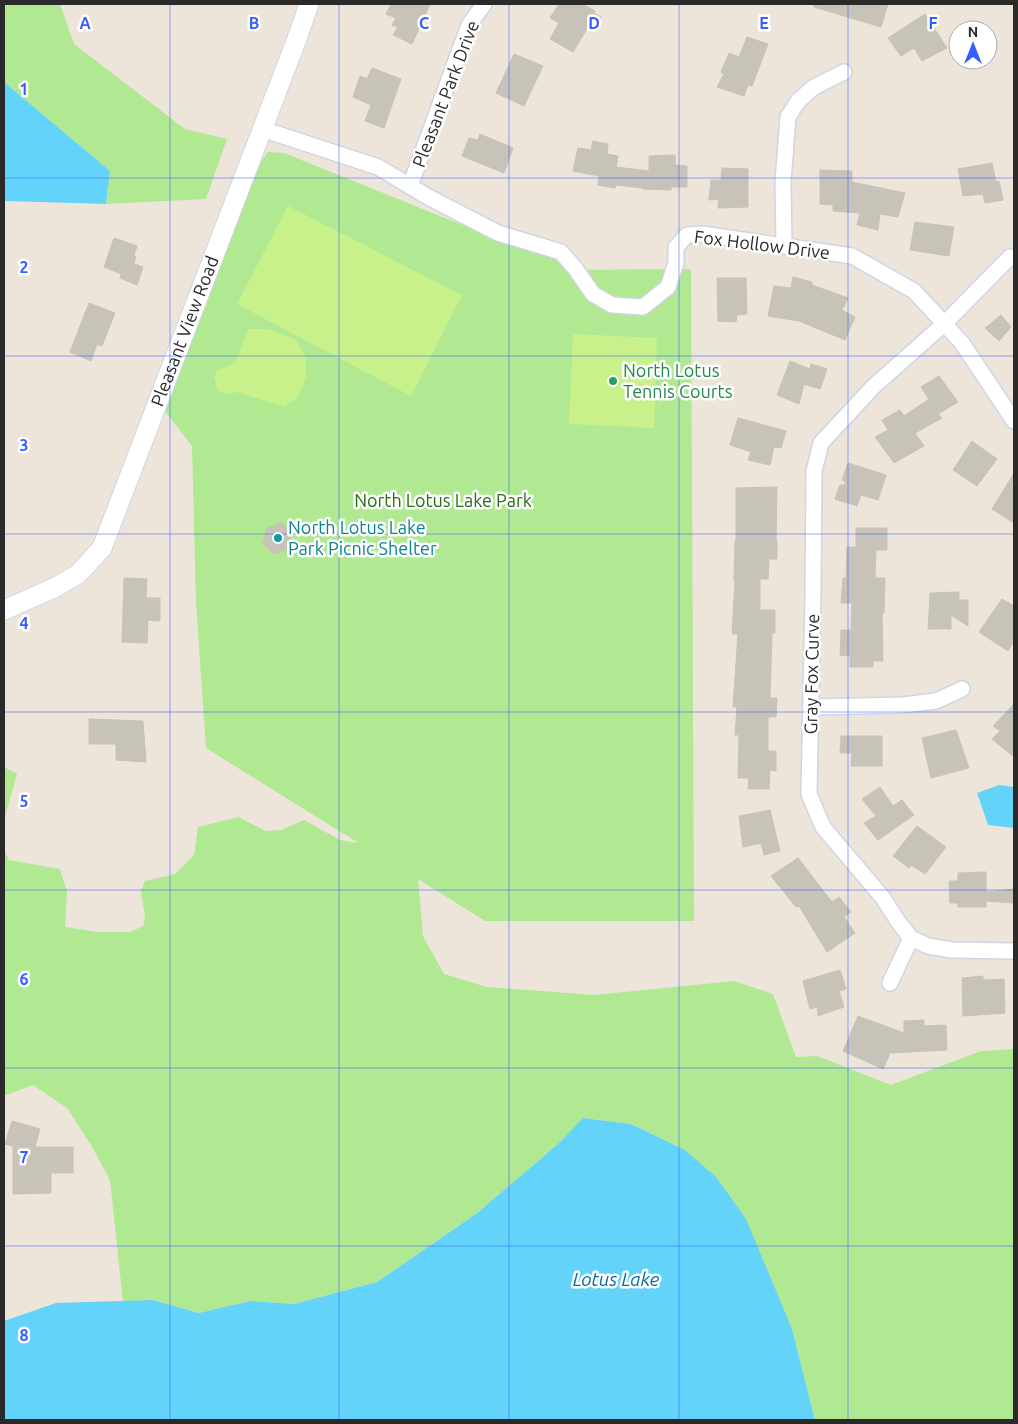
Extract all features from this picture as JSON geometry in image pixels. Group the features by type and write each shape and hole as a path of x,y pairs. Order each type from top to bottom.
{"street":[{"name":"Pleasant View Road","path":"4,610 56,587 78,574 102,548 309,4"},
{"name":"Pleasant Park Drive","path":"410,186 469,24 484,4"},
{"path":"784,245 783,181 788,117 798,101 814,87 844,72"},
{"name":"Fox Hollow Drive","path":"262,128 378,167 430,198 498,233 561,252 594,294 612,305 642,306 668,287 676,263 676,247 686,235 702,234 852,256 914,291 962,343 1014,420"},
{"name":"Gray Fox Curve","path":"910,938 883,898 823,827 809,794 814,471 822,443 874,386 944,324 1010,257"},
{"path":"811,707 936,701 962,689"},
{"path":"890,983 910,938 928,946 952,950 1014,951"}],"green space":[{"path":"4,4 60,4 74,44 185,129 227,139 206,199 106,204 110,171 4,82"},
{"name":"North Lotus Lake Park","path":"268,152 284,153 524,250 556,257 568,270 691,269 694,921 485,921 418,879 423,936 444,974 487,987 594,995 734,981 773,994 796,1057 817,1056 891,1085 981,1051 1014,1049 1014,1420 815,1420 792,1329 685,1150 631,1124 584,1118 559,1143 476,1214 377,1282 294,1304 250,1301 199,1313 153,1300 123,1302 110,1180 91,1145 67,1108 33,1085 4,1096 4,850 9,860 60,869 67,892 65,927 99,932 130,932 143,926 145,916 141,891 145,881 175,874 194,855 198,827 239,817 265,831 281,830 304,820 340,840 357,842 206,748 196,602 192,446 158,402 256,168"},
{"path":"288,206 462,295 411,396 237,304"},
{"path":"248,329 268,329 296,340 306,357 306,378 298,397 284,407 237,392 227,394 218,391 214,377 217,370 235,363"},
{"name":"North Lotus Tennis Courts","path":"573,334 657,338 654,428 569,424"},
{"path":"4,767 17,774 4,821"}],"water":[{"path":"4,82 110,171 106,204 4,202"},
{"path":"999,785 1014,787 1014,828 988,825 977,793"},
{"name":"Lotus Lake","path":"583,1118 631,1124 685,1150 716,1177 746,1219 792,1329 815,1420 4,1420 4,1321 56,1303 153,1300 199,1313 250,1301 294,1304 377,1282 476,1214 559,1143"}],"building":[{"path":"391,4 430,4 412,44 393,35 398,27 392,25 396,18 386,14"},
{"path":"559,4 582,4 595,11 594,13 601,17 594,30 588,27 573,52 550,39 559,23 550,18"},
{"path":"814,4 888,4 881,27 814,7"},
{"path":"925,14 947,48 922,61 914,48 901,56 888,38"},
{"path":"747,37 768,44 752,86 748,85 744,96 717,87 724,74 721,72 729,53 739,57"},
{"path":"514,54 543,66 524,106 496,93"},
{"path":"372,68 401,79 384,128 365,121 371,105 353,97 360,76 367,79"},
{"path":"480,134 513,148 504,173 462,156 469,138 478,140"},
{"path":"593,141 608,144 607,154 618,156 616,167 649,171 649,156 675,155 675,165 687,166 687,187 671,187 671,190 643,189 616,185 615,188 598,185 599,176 573,171 578,148 591,150"},
{"path":"992,163 996,182 999,181 1003,200 985,203 983,194 963,196 958,169"},
{"path":"722,168 748,169 748,207 718,208 719,199 709,200 711,180 721,180"},
{"path":"820,170 852,171 852,182 905,193 898,217 880,214 878,230 857,225 860,213 833,211 833,205 820,204"},
{"path":"915,222 954,227 949,256 910,250"},
{"path":"114,238 137,246 134,264 143,267 137,285 120,278 121,274 104,267"},
{"path":"793,277 812,282 812,285 848,298 842,310 855,317 845,340 799,321 768,316 774,286 791,288"},
{"path":"717,278 746,278 747,314 737,315 736,322 718,321"},
{"path":"89,303 115,313 102,346 97,344 91,361 70,352"},
{"path":"1001,315 1011,327 999,341 985,328"},
{"path":"790,361 810,369 811,364 827,369 820,389 804,384 799,404 777,395"},
{"path":"939,376 958,402 938,414 942,418 915,433 924,446 894,463 875,437 888,430 882,420 900,410 904,416 929,399 921,387"},
{"path":"738,418 786,431 781,448 774,447 770,465 748,460 751,452 730,445"},
{"path":"972,441 997,459 977,486 953,470"},
{"path":"848,463 886,475 878,500 861,495 857,506 835,499 840,485 845,485 845,481 842,480"},
{"path":"1014,473 1014,523 992,509"},
{"path":"777,487 777,559 769,559 768,579 760,579 760,610 775,610 775,633 772,633 770,698 777,698 776,717 768,717 768,751 776,751 776,771 770,770 769,789 748,789 749,778 738,778 739,735 735,735 737,707 733,707 738,634 732,634 735,580 736,488"},
{"name":"North Lotus Lake Park Picnic Shelter","path":"282,523 292,534 288,549 274,554 263,543 267,528"},
{"path":"856,528 887,528 887,550 876,550 875,578 885,578 884,613 882,613 883,661 873,661 873,667 850,667 850,656 840,655 841,630 851,630 852,603 841,603 843,578 846,578 847,547 856,547"},
{"path":"124,578 147,579 146,598 160,598 160,621 148,620 147,643 122,642"},
{"path":"959,592 959,600 968,600 968,626 951,615 951,629 928,629 930,593"},
{"path":"1002,599 1014,606 1014,640 1008,651 979,632"},
{"path":"1014,704 1014,757 992,739 1000,731 993,726"},
{"path":"89,719 143,721 146,762 116,760 116,744 89,744"},
{"path":"956,730 969,768 931,778 922,738"},
{"path":"841,736 882,736 882,766 851,766 852,753 840,753"},
{"path":"880,787 893,806 902,800 914,815 878,840 864,823 876,816 862,799"},
{"path":"770,810 780,851 764,855 761,843 743,847 739,816"},
{"path":"917,826 946,847 925,874 911,865 909,868 893,856"},
{"path":"798,858 832,902 839,897 851,912 844,917 855,933 827,952 799,906 796,907 771,876"},
{"path":"986,872 986,892 1014,889 1014,903 986,901 986,907 958,907 958,903 950,903 949,881 958,881 958,873"},
{"path":"840,970 846,989 839,991 844,1007 818,1016 817,1007 810,1009 803,981"},
{"path":"983,976 983,980 1004,979 1005,1013 963,1016 962,978"},
{"path":"858,1016 904,1033 904,1021 924,1020 924,1026 946,1025 947,1050 890,1053 883,1069 843,1051"},
{"path":"12,1121 40,1129 35,1147 73,1147 73,1173 51,1173 51,1193 13,1194 13,1146 5,1144"}],"place":[{"name":"North Lotus Tennis Courts","path":"613,381"},
{"name":"North Lotus Lake Park Picnic Shelter","path":"278,538"}]}
